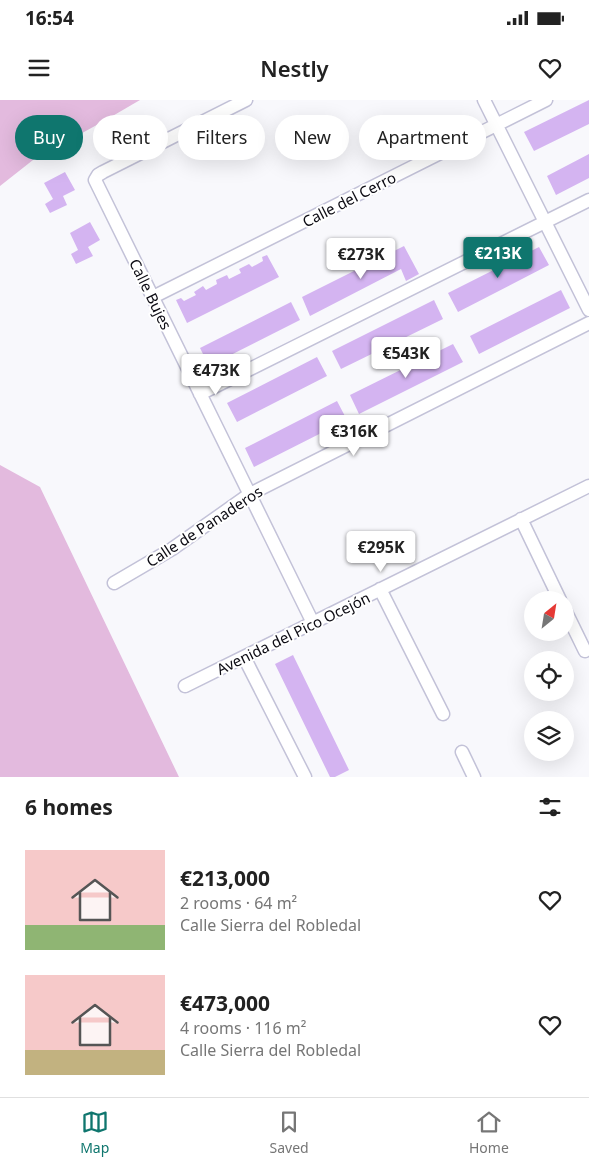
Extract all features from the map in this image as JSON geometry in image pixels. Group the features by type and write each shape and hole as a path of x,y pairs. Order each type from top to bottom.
{"street":[{"name":"Calle Bujes","path":"246,100 103,172 95,180 313,623"},
{"path":"484,100 589,310"},
{"name":"Calle del Cerro","path":"152,298 546,100"},
{"path":"200,394 589,200"},
{"name":"Calle de Panaderos","path":"114,583 172,549 250,494 589,323"},
{"name":"Avenida del Pico Ocejón","path":"185,686 589,486"},
{"path":"521,519 556,591"},
{"path":"380,590 443,714"},
{"path":"574,628 585,651"},
{"path":"244,657 305,777"},
{"path":"462,752 474,777"}],"shaded area":[{"path":"0,100 140,100 114,115 93,115 93,127 83,133 83,115 15,115 15,160 33,160 0,186"},
{"path":"0,465 40,487 179,777 0,777"}],"building":[{"path":"589,100 589,124 534,151 524,132"},
{"path":"589,154 589,178 556,195 547,176"},
{"path":"65,172 75,190 63,196 67,205 50,213 45,204 53,199 44,183"},
{"path":"90,222 100,240 88,247 93,256 76,264 71,254 78,250 70,233"},
{"path":"404,246 419,274 406,281 401,269 310,316 302,297"},
{"path":"539,247 549,265 458,312 448,293"},
{"path":"267,255 279,277 187,323 176,300 181,298 184,301 196,295 194,292 203,286 206,290 217,284 216,280 227,275 229,279 241,273 239,269 249,264 252,267 263,261 262,257"},
{"path":"561,290 570,308 479,354 470,336"},
{"path":"434,300 443,319 341,369 332,351"},
{"path":"291,302 300,320 209,366 200,348"},
{"path":"453,344 463,362 359,414 350,395"},
{"path":"317,357 327,376 237,422 227,403"},
{"path":"337,401 347,420 254,467 245,448"},
{"path":"293,655 349,770 335,777 330,777 275,664"}]}
